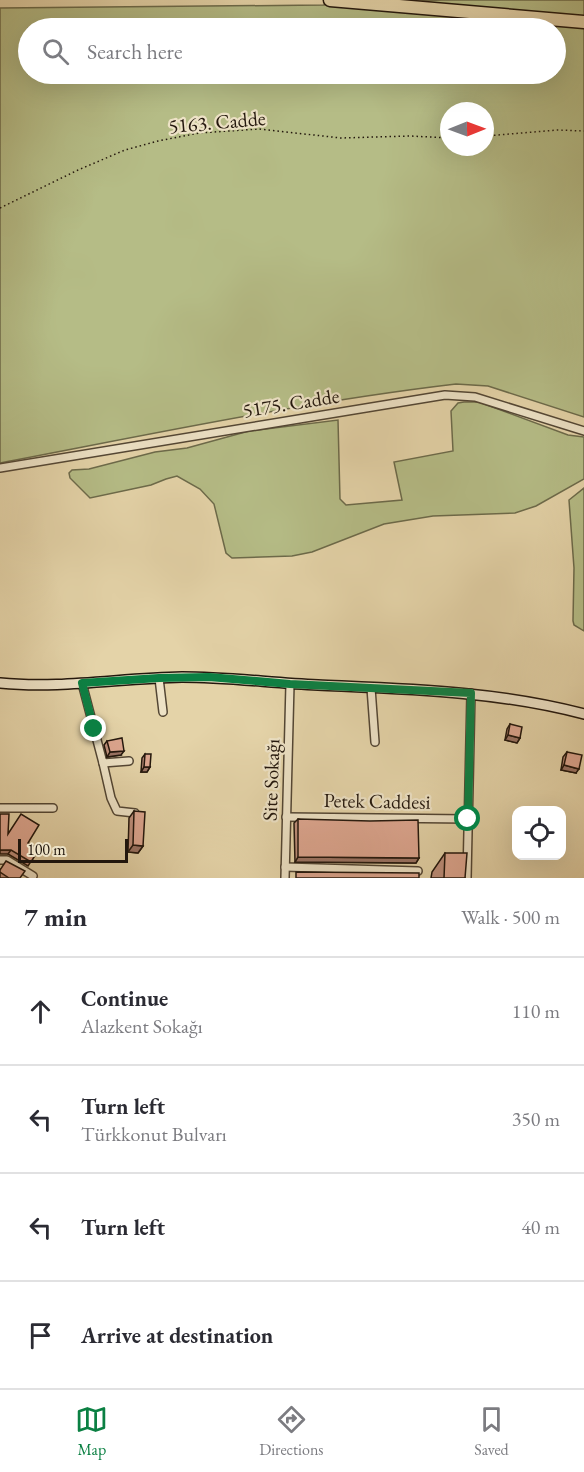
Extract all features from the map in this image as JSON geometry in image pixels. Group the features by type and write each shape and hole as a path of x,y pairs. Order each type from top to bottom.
{"highway":[{"path":"330,0 538,18"},
{"path":"566,20 584,22"}],"street":[{"name":"5175. Cadde","path":"0,468 445,395 475,397 584,430"},
{"path":"0,683 23,685 209,677 290,684 471,693 584,714"},
{"path":"159,678 163,712"},
{"path":"82,683 111,798 117,811 135,813"},
{"name":"Site Sokağı","path":"285,878 290,684"},
{"path":"371,688 375,742"},
{"path":"467,878 471,693"},
{"path":"103,763 129,761"},
{"path":"0,808 53,808"},
{"name":"Petek Caddesi","path":"286,817 468,819"},
{"path":"0,860 7,860 33,876"},
{"path":"285,867 418,871"}],"path":[{"name":"5163. Cadde","path":"0,208 125,150 199,133 259,129 341,138 440,138"},
{"path":"494,135 558,130 584,131"}],"green space":[{"path":"442,0 584,0 584,417 488,386 456,384 285,409 0,463 0,8 323,5"},
{"path":"479,402 568,435 584,437 584,479 536,506 515,513 433,516 384,524 312,552 292,556 232,558 226,553 214,504 200,489 177,476 151,485 90,498 70,478 69,473 72,470 89,469 155,452 187,448 249,431 338,420 340,499 346,505 402,500 394,462 453,451 451,411 458,403"},
{"path":"584,488 584,631 574,625 573,621 574,568 569,500"}],"building":[{"path":"510,724 522,727 520,738 508,735"},
{"path":"122,738 124,751 110,752 107,741"},
{"path":"567,752 582,755 579,769 564,765"},
{"path":"145,754 151,754 150,767 144,767"},
{"path":"134,811 145,812 143,846 133,845"},
{"path":"0,814 9,814 8,834 21,814 39,825 28,843 39,849 31,862 11,850 0,850"},
{"path":"298,819 418,820 419,858 298,857"},
{"path":"445,853 467,853 465,878 444,878"},
{"path":"6,861 25,871 20,878 9,878 0,872"},
{"path":"296,872 419,873 419,878 296,878"}],"route":[{"path":"94,729 82,683 209,677 290,684 471,693 468,819"}]}
